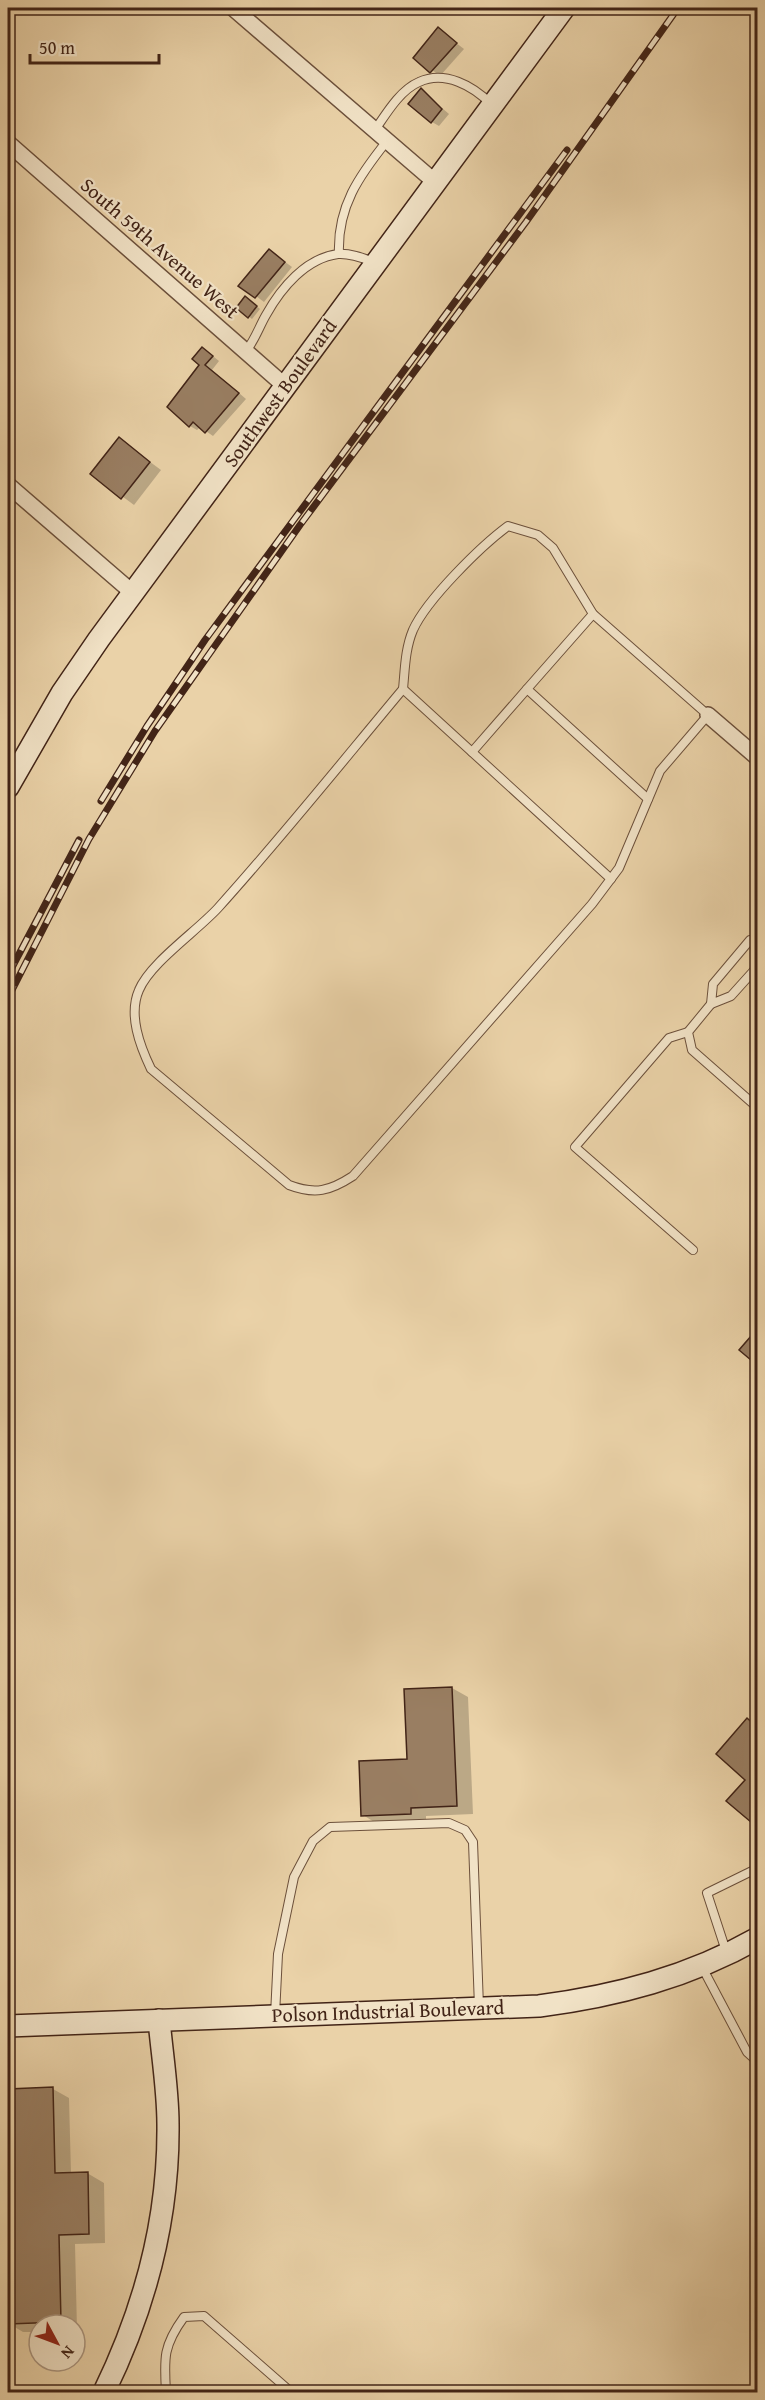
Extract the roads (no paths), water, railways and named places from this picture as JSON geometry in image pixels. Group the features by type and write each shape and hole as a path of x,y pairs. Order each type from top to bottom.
{"street":[{"path":"233,8 435,182"},
{"name":"Southwest Boulevard","path":"8,787 62,693 133,593 564,8"},
{"name":"South 59th Avenue West","path":"8,143 285,386"},
{"path":"8,485 133,593"},
{"path":"708,715 758,758"},
{"name":"Polson Industrial Boulevard","path":"8,2026 539,2006 611,1995 702,1966 758,1938"},
{"path":"104,2392 125,2349 143,2297 158,2240 166,2185 168,2123 159,2020"}],"lane":[{"path":"375,130 394,104 419,81 436,80 468,84 492,105"},
{"path":"339,254 342,213 357,184 387,141"},
{"path":"246,351 267,313 293,277 322,258 339,254 376,262"},
{"path":"508,526 538,535 554,548 593,614 708,715 660,771 619,868 592,904 353,1176 338,1186 309,1193 289,1185 151,1069 139,1044 135,1014 139,990 161,961 216,910 403,689 406,654 414,628 442,591 491,539 508,526"},
{"path":"472,752 593,614"},
{"path":"403,689 611,879"},
{"path":"527,689 648,799"},
{"path":"711,1004 713,984 750,940 758,939"},
{"path":"693,1250 574,1147 669,1038 688,1032 711,1004 731,996 758,966"},
{"path":"688,1032 692,1050 758,1108"},
{"path":"275,2015 278,1954 294,1876 312,1841 330,1827 449,1823 465,1830 473,1842 479,2009"},
{"path":"727,1954 706,1893 758,1868"},
{"path":"702,1966 747,2052 758,2062"},
{"path":"166,2392 164,2358 174,2331 184,2317 204,2316 291,2392"}],"railway":[{"path":"8,998 89,839 155,731 300,525 526,222 678,8"},
{"path":"101,801 147,726 205,640 567,150"},
{"path":"8,975 79,840"}]}
